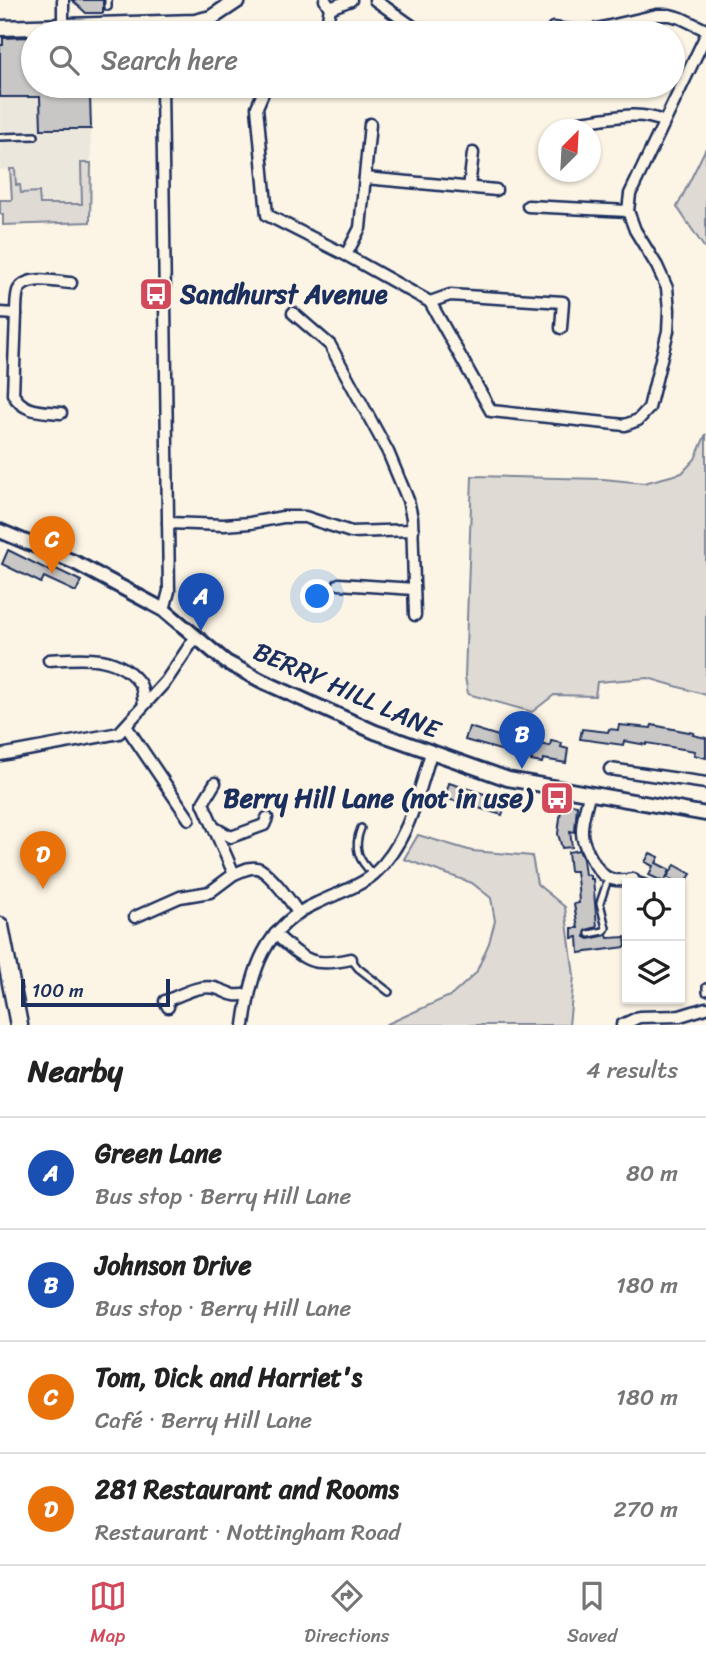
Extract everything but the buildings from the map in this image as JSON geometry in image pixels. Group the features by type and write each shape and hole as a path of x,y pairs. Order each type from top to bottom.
{"highway":[{"path":"0,926 19,1025"}],"main road":[{"path":"197,21 211,18 238,0"},
{"path":"0,28 21,28"}],"street":[{"path":"63,0 64,21"},
{"path":"327,4 341,6 351,0"},
{"path":"375,0 405,21"},
{"path":"631,21 670,15 681,18 706,33 685,78"},
{"path":"162,98 169,591 163,610"},
{"path":"261,98 257,107 267,215 430,302 491,411 625,425 638,419 649,408 668,331 669,310 667,288 635,230 628,211 630,194 675,98"},
{"path":"601,119 638,114 652,116 664,122"},
{"path":"346,255 360,228 370,124"},
{"path":"469,188 472,153"},
{"path":"365,178 496,190"},
{"path":"528,206 628,211"},
{"path":"61,413 25,409 13,394 16,314 18,292 23,285 33,281 71,283"},
{"path":"430,302 450,295 563,302 561,328"},
{"path":"0,313 16,314"},
{"path":"293,313 331,345 388,452 403,488 412,518 415,615"},
{"path":"168,523 250,523 283,517 304,517 351,532 413,530"},
{"name":"BERRY HILL LANE","path":"0,531 76,563 163,610 226,662 374,732 508,779 706,814"},
{"path":"339,584 414,589"},
{"path":"0,755 119,733 166,681 195,638"},
{"path":"49,660 101,658 120,666 141,685 145,705"},
{"path":"126,726 189,820"},
{"path":"244,1025 248,994 263,951 297,911 374,874 396,847 408,823 431,753"},
{"path":"610,769 706,783"},
{"path":"215,783 203,803 234,874"},
{"path":"589,794 581,832 596,866 608,879 622,882"},
{"path":"214,828 231,837 264,825 267,817"},
{"path":"135,917 180,897 210,892 234,874 250,867 260,869 297,911"},
{"path":"275,934 309,961 321,964 351,959"},
{"path":"168,1007 164,1002 198,988 214,988 234,997 248,994"},
{"path":"622,1025 639,1017 680,1020 706,1008"}],"lane":[{"path":"0,136 35,136"},
{"path":"361,828 357,838 357,852 360,860 374,874"},
{"path":"589,934 604,932 606,928 600,903 608,879"},
{"path":"351,959 358,968 389,992"}],"shaded area":[{"path":"21,33 21,98 90,98 91,163 81,163 83,204 40,204 21,193 16,185 15,169 0,170 0,34"},
{"path":"706,148 706,250 677,207"},
{"path":"81,163 91,163 90,222 3,225 0,200 12,200 10,169 15,169 16,185 20,185 21,193 39,192 40,204 82,204"},
{"path":"706,434 706,695 648,678 597,682 595,696 554,695 532,712 468,694 465,677 472,476 603,479 644,483 682,473 695,459"},
{"path":"418,835 472,851 532,856 537,884 565,907 574,976 569,1025 385,1025 452,995 476,973 495,921 491,898 472,883 404,859"}],"place":[{"name":"Sandhurst Avenue","path":"156,294"},
{"name":"Tom, Dick and Harriet's","path":"52,574"},
{"name":"Green Lane","path":"201,631"},
{"name":"Johnson Drive","path":"522,769"},
{"name":"Berry Hill Lane (not in use)","path":"557,798"},
{"name":"281 Restaurant and Rooms","path":"43,889"}]}
